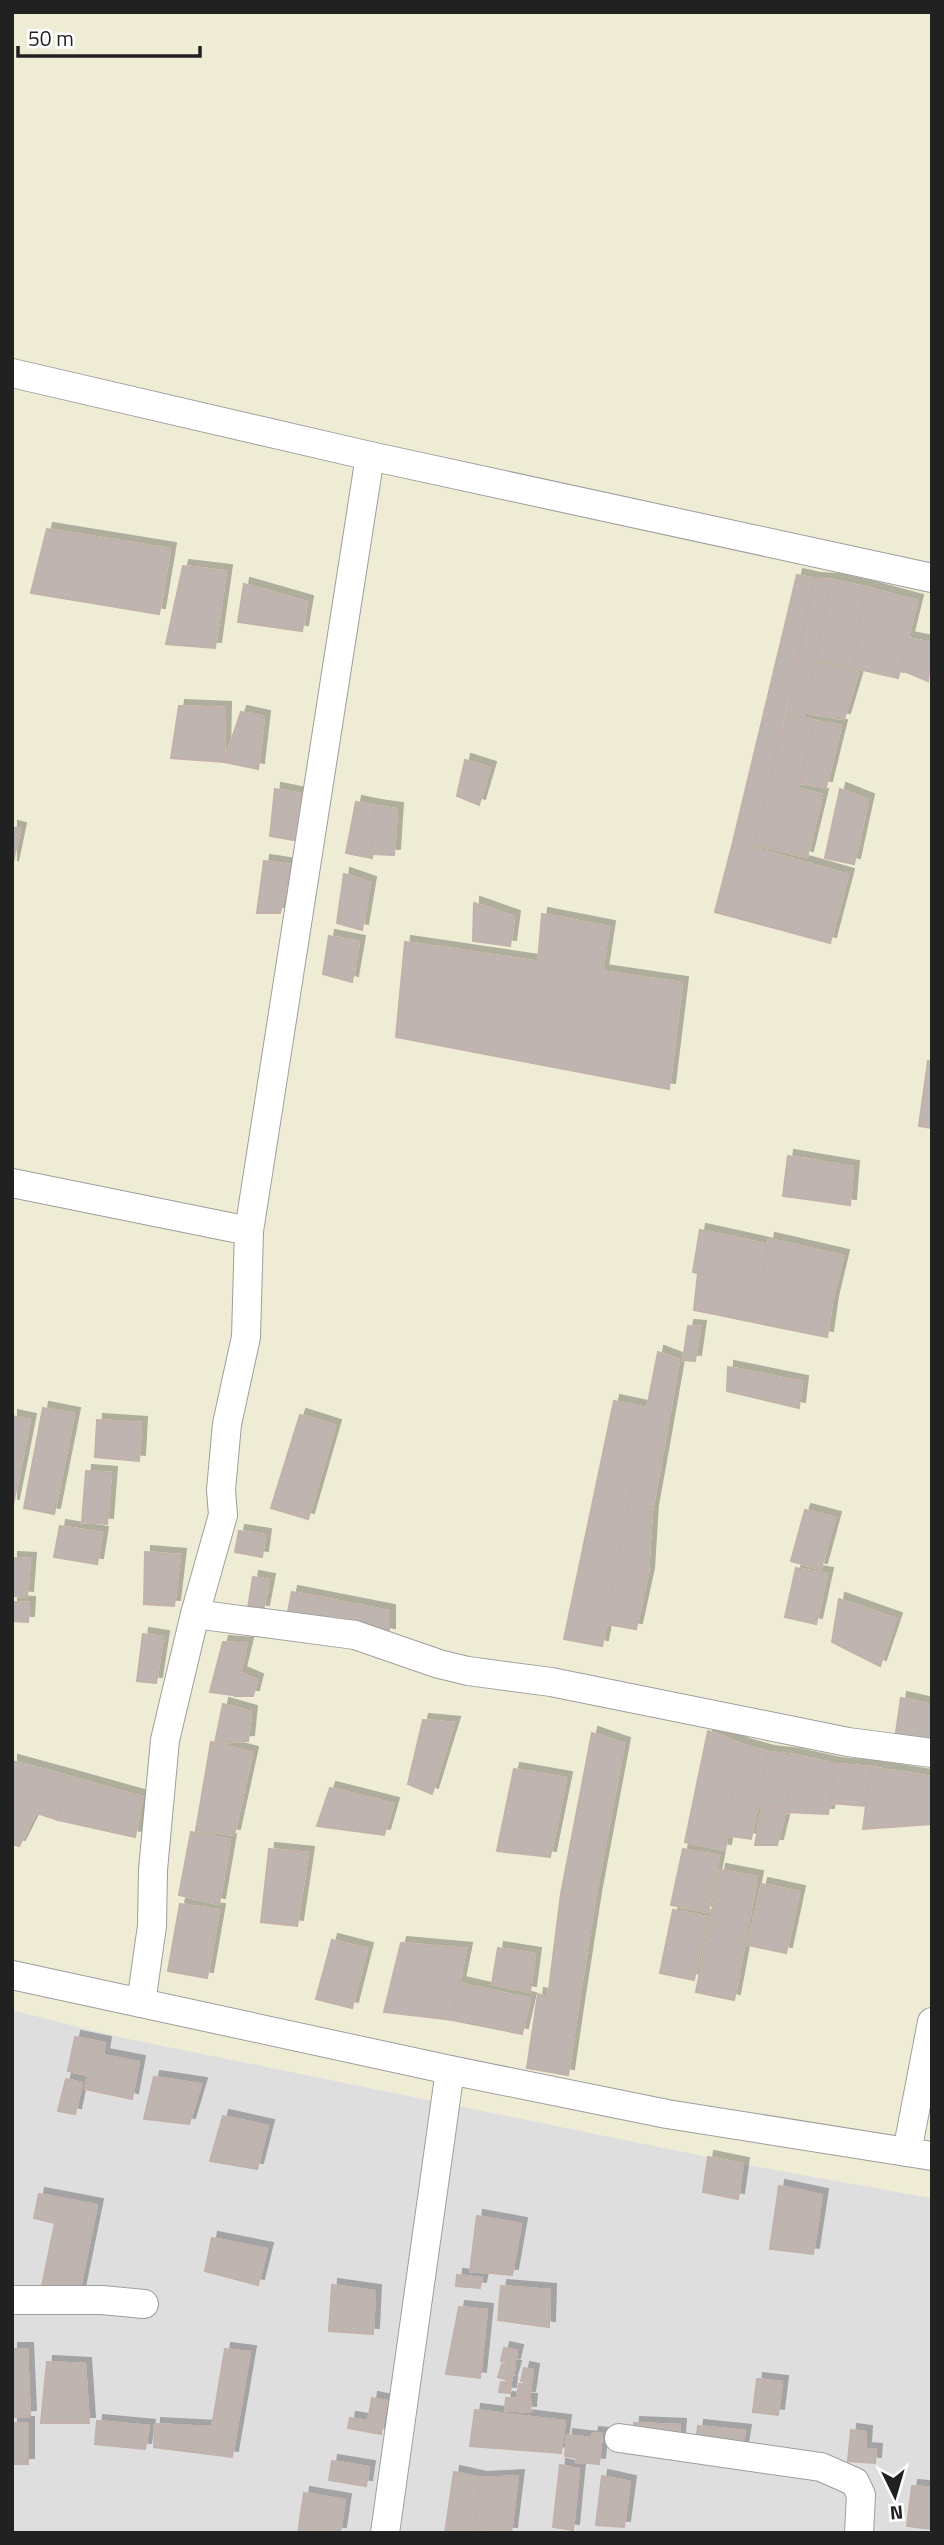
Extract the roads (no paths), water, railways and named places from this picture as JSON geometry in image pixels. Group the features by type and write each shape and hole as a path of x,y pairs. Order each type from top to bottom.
{"street":[{"path":"12,373 370,456 932,578"},
{"path":"141,2003 152,1926 153,1870 165,1740 195,1614 223,1515 222,1489 227,1424 246,1337 249,1231 370,456"},
{"path":"12,1183 249,1231"},
{"path":"195,1614 355,1635 439,1664 468,1671 551,1682 848,1742 932,1753"},
{"path":"12,1975 667,2114 919,2154 932,2022"},
{"path":"385,2533 450,2070"},
{"path":"12,2300 102,2300 144,2304"},
{"path":"619,2438 821,2467 855,2482 861,2495 859,2533"}]}
